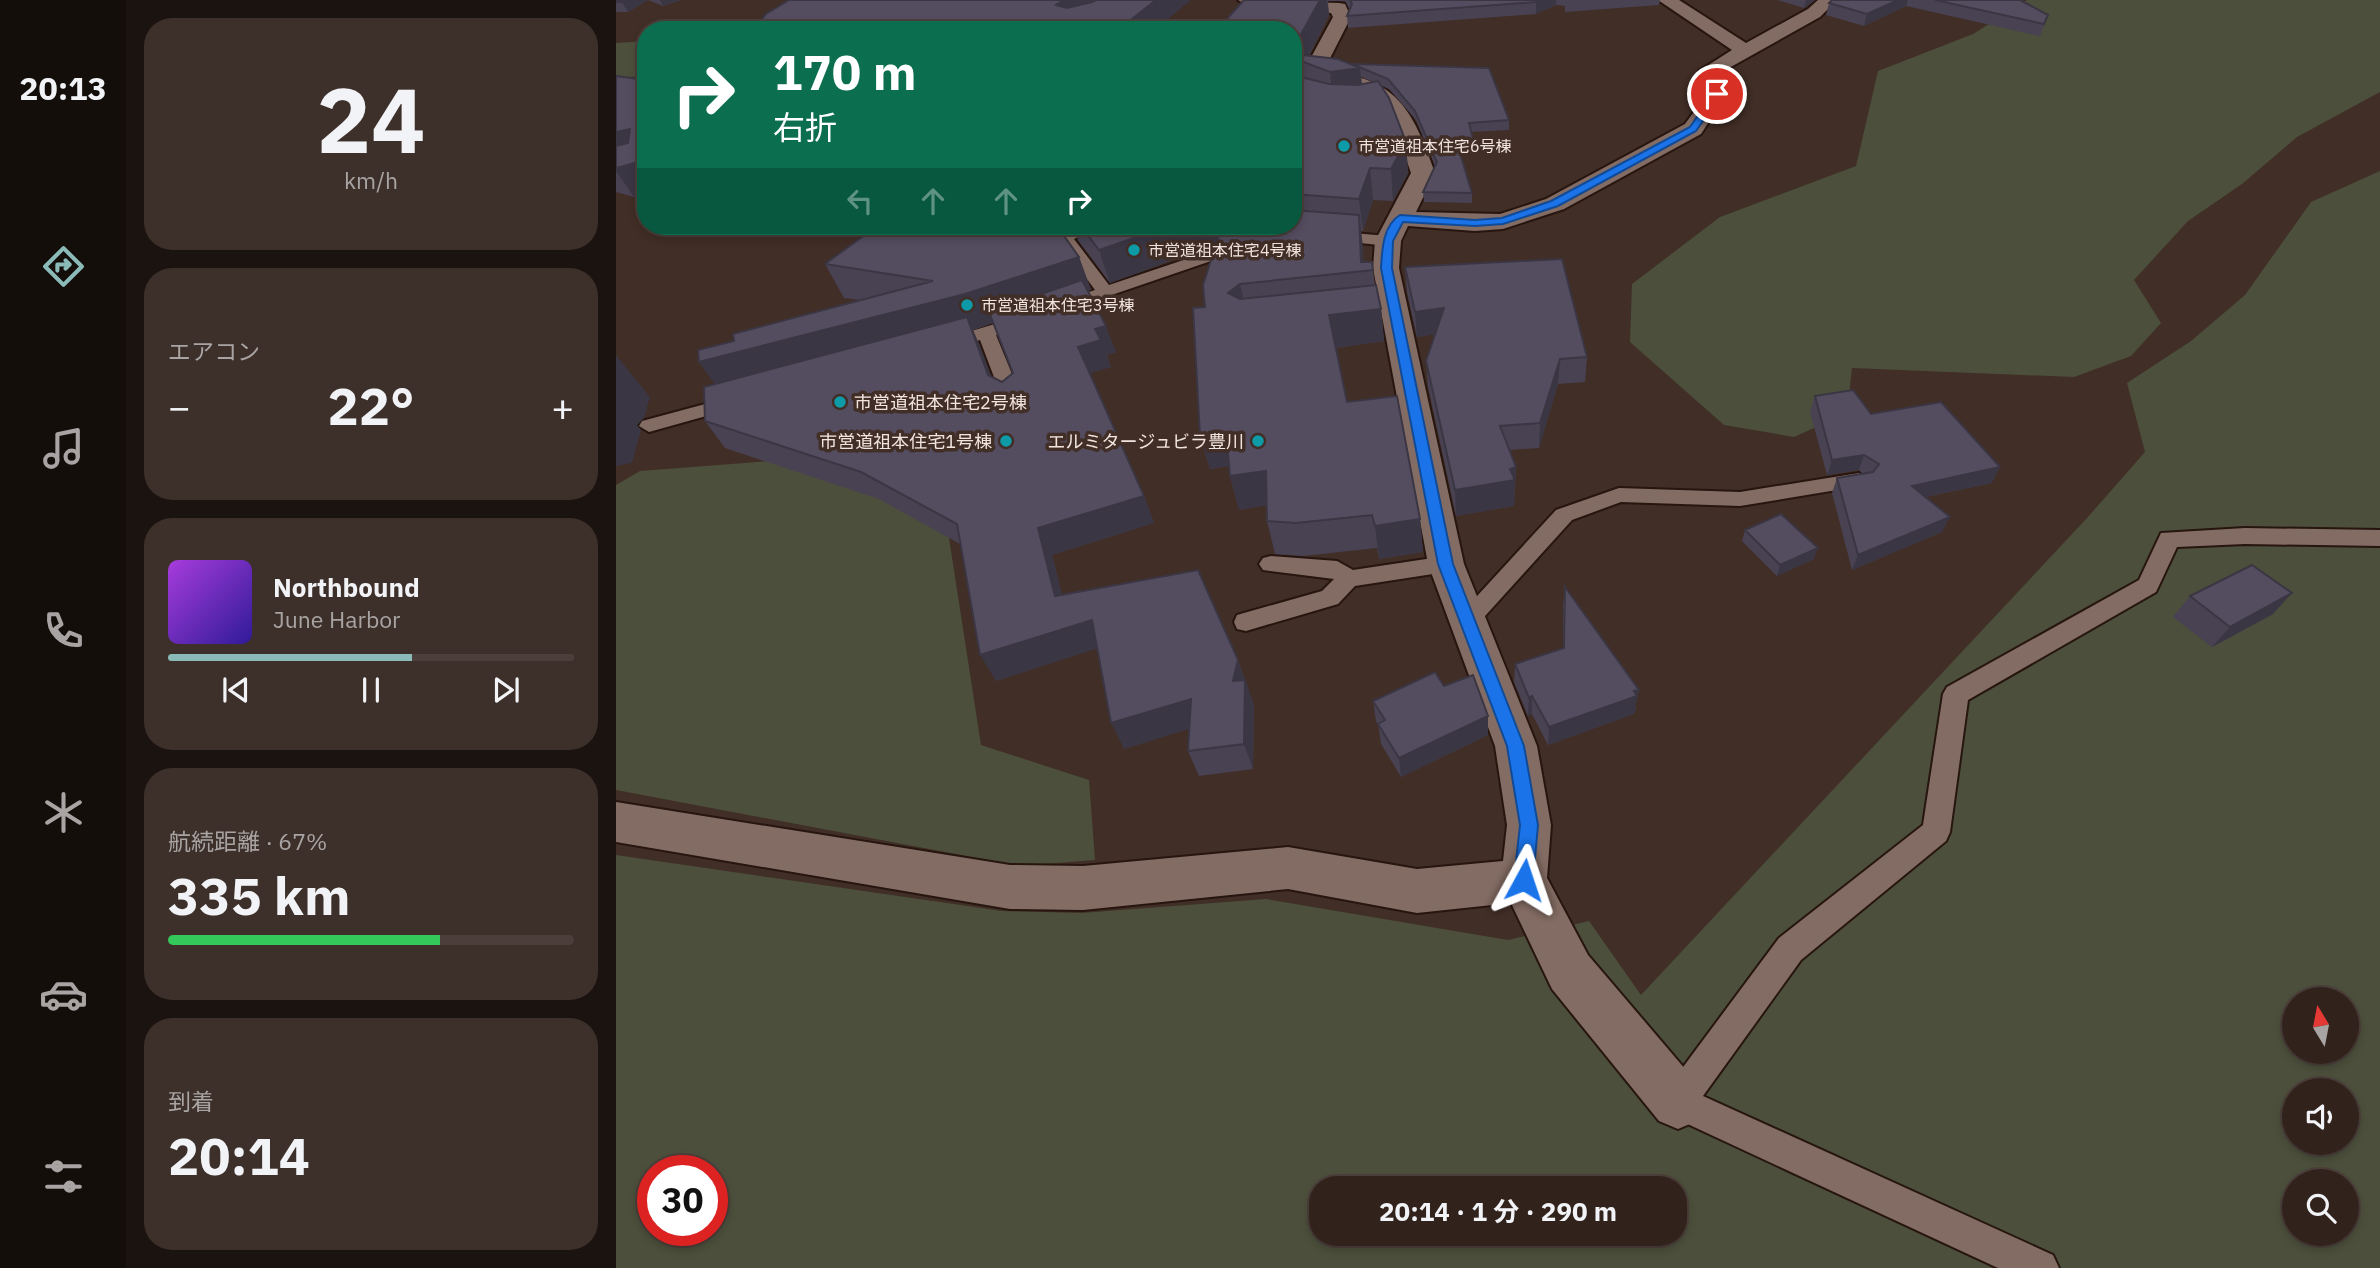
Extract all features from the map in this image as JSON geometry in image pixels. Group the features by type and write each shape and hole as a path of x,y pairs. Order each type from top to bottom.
{"street":[{"path":"1247,0 1340,4 1342,17 1304,78 1371,88 1380,103 1411,135 1423,173 1394,230 1386,268 1388,309 1446,564 1516,746 1529,825 1524,880 1570,972 1678,1102"},
{"path":"1667,0 1746,51"},
{"path":"1394,230 1503,221 1555,204 1693,129 1717,94 1709,71 1814,13 1828,0"},
{"path":"616,821 1010,887 1083,888 1288,868 1417,891 1524,880"}],"lane":[{"path":"1307,234 1394,230"},
{"path":"1069,235 1064,237 1105,292"},
{"path":"933,348 987,334 1255,241"},
{"path":"987,334 1013,401"},
{"path":"649,426 758,396"},
{"path":"1468,620 1564,515 1619,495 1740,499 1858,480"},
{"path":"2040,1268 1678,1102 1790,949 1936,832 1956,694 2148,586 2169,539 2245,536 2380,538"},
{"path":"1246,622 1330,598 1348,579 1446,564"},
{"path":"1271,565 1337,569 1348,579"}],"green space":[{"path":"2027,0 2380,0 2380,92 2297,137 2242,184 2188,221 2134,280 2161,323 2131,356 2074,377 1852,368 1847,413 1794,437 1724,425 1630,342 1632,284 1720,217 1856,166 1878,71 1973,34"},
{"path":"637,42 637,77 616,78 616,43"},
{"path":"2380,171 2380,1268 616,1268 616,855 1002,911 1081,913 1266,899 1508,940 1589,921 1641,995 2087,518 2145,452 2127,383 2191,341 2245,295 2311,202"},
{"path":"770,461 858,480 947,525 981,745 1089,780 1095,860 1019,866 616,790 616,485 640,471"}],"building":[{"path":"789,0 1064,0 1056,5 1067,8 1096,0 1156,0 1129,21 760,21 766,14"},
{"path":"1244,0 1320,0 1302,33 1302,21 1225,21"},
{"path":"1350,0 1541,0 1347,16 1352,4"},
{"path":"1832,0 1898,0 1867,14 1829,3"},
{"path":"1935,0 2020,0 2048,15 2044,24"},
{"path":"1302,55 1338,59 1360,68 1330,72 1302,62"},
{"path":"1352,64 1489,68 1509,120 1469,123 1473,139 1456,140 1472,193 1423,192 1437,162 1415,111 1388,79"},
{"path":"616,76 637,79 637,162 616,168 616,146 628,143 630,129 616,132"},
{"path":"1302,77 1329,84 1358,85 1378,81 1389,98 1406,142 1391,169 1370,168 1359,199 1302,195"},
{"path":"1302,211 1359,215 1361,262 1372,262 1373,270 1240,284 1228,293 1240,299 1376,285 1381,309 1329,315 1347,402 1397,396 1420,519 1375,526 1372,515 1296,523 1267,521 1266,471 1230,476 1226,432 1200,436 1193,308 1205,307 1203,285 1219,235 1302,235"},
{"path":"865,235 1063,235 1079,257 965,294 699,362 698,350 734,341 733,334 933,281 825,264"},
{"path":"1088,235 1143,235 1099,250"},
{"path":"1562,259 1587,357 1560,359 1540,423 1500,426 1516,467 1510,469 1515,480 1455,490 1426,361 1444,308 1415,312 1405,267"},
{"path":"1082,280 1106,326 1095,329 1101,340 1078,347 1144,496 1038,528 1055,596 1198,570 1238,660 1233,681 1245,680 1244,744 1188,751 1191,699 1111,723 1092,620 980,655 957,524 861,472 705,421 704,387 967,317 988,375 1002,382 1013,373 989,312"},
{"path":"1853,390 1871,414 1941,402 2000,467 1912,486 1950,517 1858,555 1837,478 1873,472 1879,464 1864,455 1832,460 1815,396"},
{"path":"1781,514 1818,548 1780,565 1745,530"},
{"path":"2252,565 2292,593 2230,627 2190,596"},
{"path":"1565,587 1639,690 1634,691 1637,696 1549,727 1532,696 1529,698 1515,664 1564,648"},
{"path":"1435,672 1444,686 1473,675 1488,716 1399,758 1378,724 1385,720 1373,701"}],"place":[{"name":"市営道祖本住宅6号棟","path":"1344,146"},
{"name":"市営道祖本住宅4号棟","path":"1134,250"},
{"name":"市営道祖本住宅3号棟","path":"967,305"},
{"name":"市営道祖本住宅2号棟","path":"840,402"},
{"name":"市営道祖本住宅1号棟","path":"1006,441"},
{"name":"エルミタージュビラ豊川","path":"1258,441"}],"route":[{"path":"1524,880 1529,825 1516,746 1446,564 1386,268 1388,241 1400,218 1475,223 1503,221 1555,204 1693,129 1717,94"}]}
